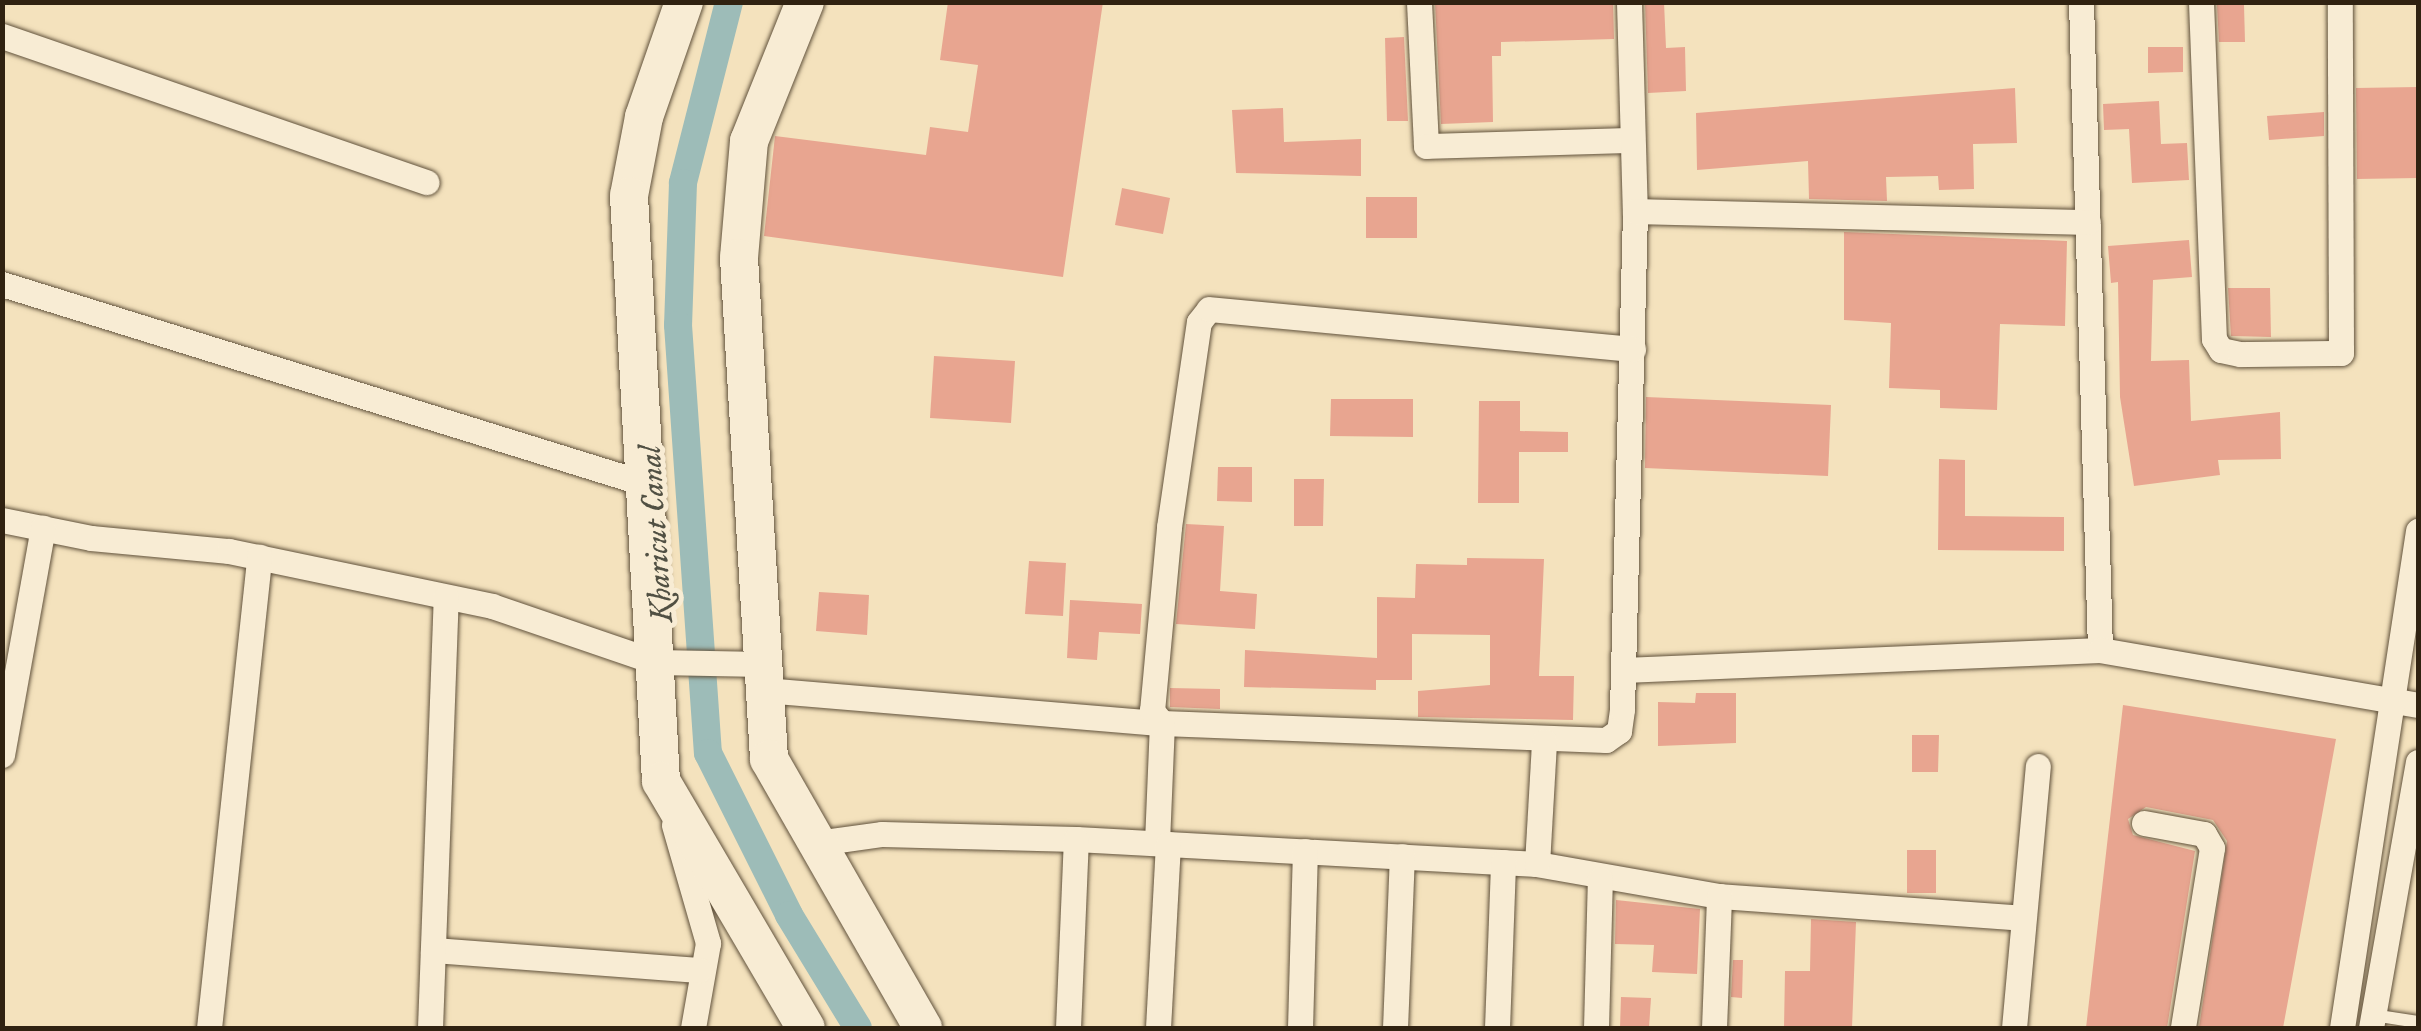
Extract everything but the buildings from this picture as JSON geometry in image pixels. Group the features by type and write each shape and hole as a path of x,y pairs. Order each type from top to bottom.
{"street":[{"path":"684,2 644,117 628,196 640,482 659,662 653,703 662,781 708,942 699,970 694,1028"},
{"path":"805,2 749,141 739,258 769,759 923,1028"},
{"path":"1419,2 1426,146 1632,140"},
{"path":"2,520 259,557 446,597 659,662 1162,723 1544,741 1606,740 1619,732 1624,670 1635,212 1630,2"},
{"path":"2081,2 2100,650"},
{"path":"2201,2 2214,339 2222,350 2240,354 2341,352 2340,2"},
{"path":"2,36 428,182"},
{"path":"1635,212 2088,222"},
{"path":"2,284 640,482"},
{"path":"1158,1028 1162,723 1152,711 1169,527 1199,322 1209,308 1633,350"},
{"path":"2,755 43,528"},
{"path":"2342,1028 2406,703 2418,531"},
{"path":"209,1028 259,557"},
{"path":"430,1028 446,597"},
{"path":"1624,670 2100,650 2406,703"},
{"path":"1537,864 1544,741"},
{"path":"2372,1022 2410,866 2418,762"},
{"path":"2014,1028 2038,766"},
{"path":"662,781 806,1028"},
{"path":"2144,823 2204,834 2212,848 2183,1028"},
{"path":"817,842 882,834 1076,839 1537,864 1600,880 1719,896 2023,918"},
{"path":"1068,1028 1076,839"},
{"path":"1300,1028 1305,851"},
{"path":"1395,1028 1402,856"},
{"path":"1497,1028 1503,862"},
{"path":"1596,1028 1600,880"},
{"path":"1714,1028 1719,896"},
{"path":"433,950 699,970"}],"lane":[{"path":"2372,1022 2418,1022"}],"waterway":[{"name":"Kharicut Canal","path":"729,2 683,183 678,325 708,753 789,915 858,1028"}]}
